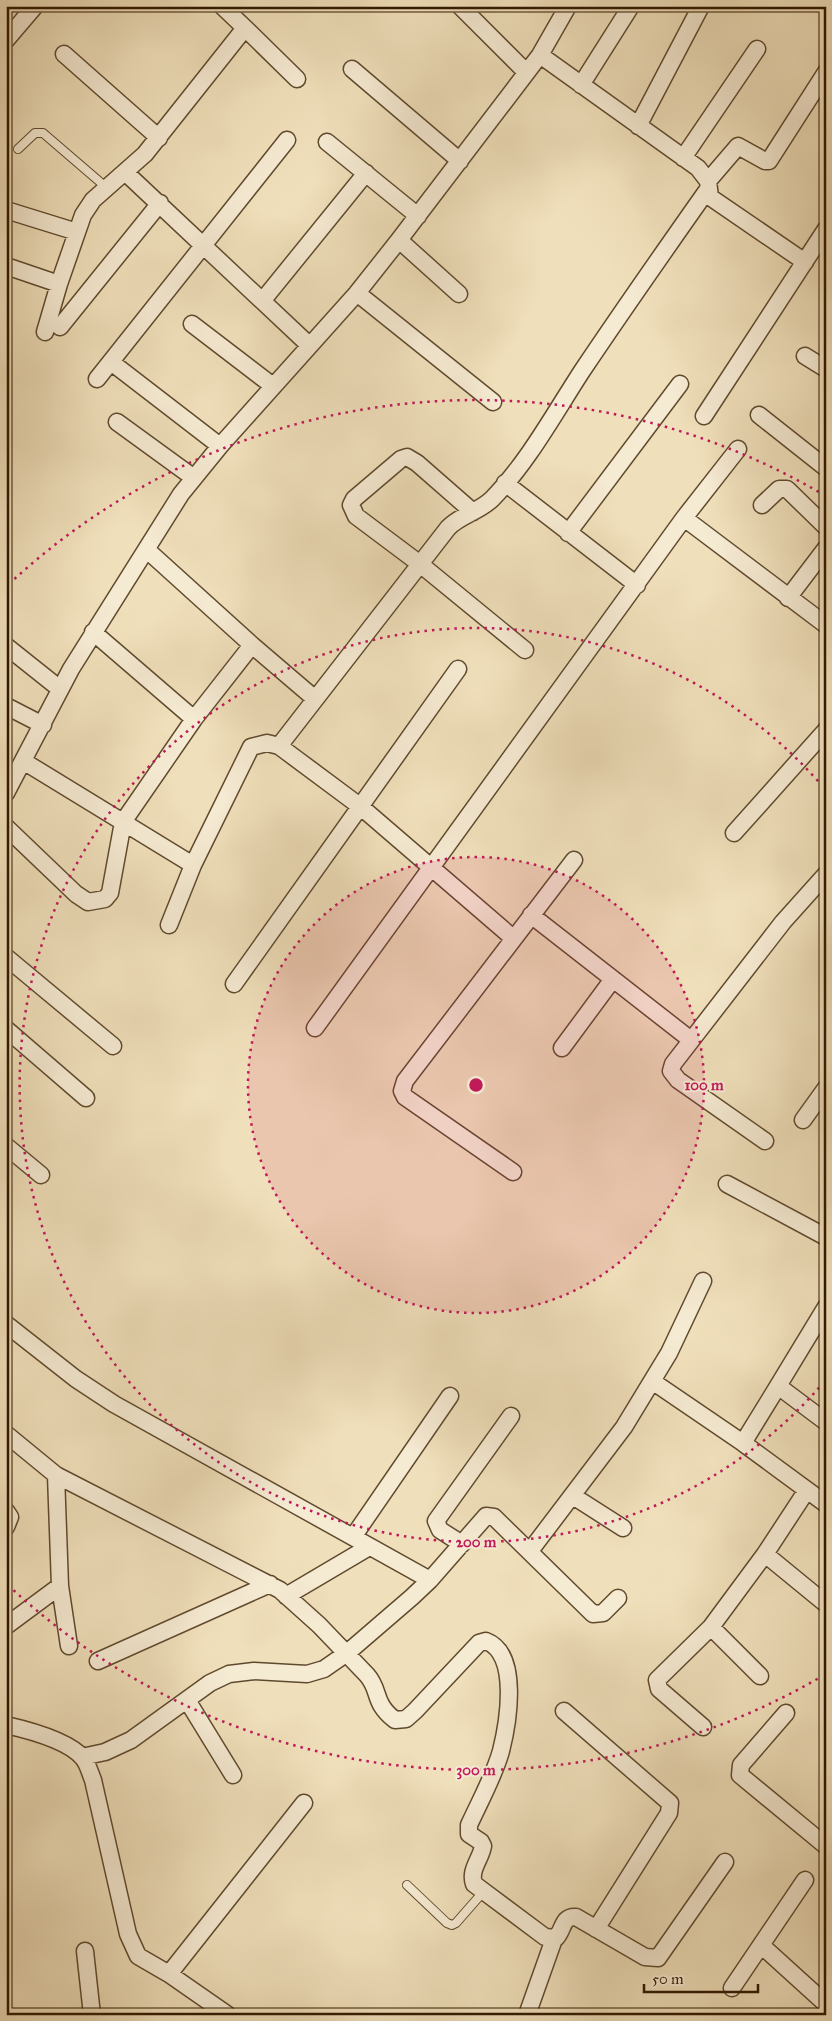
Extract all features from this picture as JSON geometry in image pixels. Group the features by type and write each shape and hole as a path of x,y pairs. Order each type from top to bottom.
{"street":[{"path":"6,40 35,6"},
{"path":"222,6 298,79"},
{"path":"460,6 526,72"},
{"path":"8,784 23,761 93,632 165,519 194,478 220,446 357,293 399,240 540,55 568,6"},
{"path":"581,85 631,6"},
{"path":"638,126 700,6"},
{"path":"160,203 52,330 59,284 83,215 93,200 126,173 159,138 245,28"},
{"path":"683,158 757,50"},
{"path":"64,54 159,138"},
{"path":"540,55 705,174 710,196 805,262"},
{"path":"352,69 460,161"},
{"path":"279,746 314,698 454,522 491,500 505,483 531,448 628,301 708,185 738,146 765,161 769,161 826,72"},
{"path":"97,379 287,140"},
{"path":"327,142 418,216"},
{"path":"126,173 205,245 309,345"},
{"path":"262,300 366,173"},
{"path":"6,210 77,232"},
{"path":"704,416 826,229"},
{"path":"399,240 459,294"},
{"path":"6,266 59,284"},
{"path":"357,293 492,402"},
{"path":"192,324 273,386"},
{"path":"804,356 826,369"},
{"path":"111,362 220,446"},
{"path":"568,533 680,384"},
{"path":"759,414 826,468"},
{"path":"117,422 194,478"},
{"path":"315,1028 684,518 738,450"},
{"path":"473,512 417,463 407,457 401,459 354,499 351,505 356,516 420,564 525,650"},
{"path":"505,483 637,585"},
{"path":"762,505 779,489 787,490 826,527"},
{"path":"684,518 826,625"},
{"path":"788,598 826,548"},
{"path":"147,550 314,698"},
{"path":"93,632 194,719"},
{"path":"6,827 76,894 88,902 105,899 110,893 123,822 194,719 252,645"},
{"path":"6,646 60,690"},
{"path":"234,984 458,669"},
{"path":"6,706 43,725"},
{"path":"734,833 824,734"},
{"path":"169,925 193,865 251,747 267,743 279,746 361,807 513,938"},
{"path":"23,761 193,865"},
{"path":"512,1172 405,1097 402,1091 405,1081 574,860"},
{"path":"765,1141 674,1077 671,1071 673,1064 690,1040 783,922 826,874"},
{"path":"531,915 690,1040"},
{"path":"6,956 113,1046"},
{"path":"562,1048 612,979"},
{"path":"6,1029 86,1098"},
{"path":"803,1120 826,1088"},
{"path":"6,1146 41,1175"},
{"path":"727,1184 826,1237"},
{"path":"530,1551 624,1428 678,1334 703,1281"},
{"path":"743,1443 826,1307"},
{"path":"6,1324 76,1379 114,1404 430,1580"},
{"path":"652,1381 743,1443 826,1504"},
{"path":"778,1386 826,1422"},
{"path":"353,1537 450,1396"},
{"path":"462,1544 440,1530 436,1521 511,1416"},
{"path":"6,1434 56,1475 270,1584 286,1596 347,1653 370,1678 380,1706 400,1721 406,1719 415,1711 482,1641 492,1643 502,1656 509,1689 501,1751 469,1830 469,1834 481,1842 483,1846 473,1876 474,1884 545,1937 554,1939"},
{"path":"56,1475 60,1586 68,1646"},
{"path":"703,1727 659,1689 656,1683 711,1627 764,1554 807,1490"},
{"path":"573,1496 624,1528"},
{"path":"6,1511 10,1517 6,1527"},
{"path":"82,1757 105,1752 131,1740 210,1683 229,1674 254,1671 313,1673 324,1669 347,1653 430,1580 484,1517 494,1516 593,1614 603,1613 618,1598"},
{"path":"286,1596 369,1547"},
{"path":"764,1554 826,1604"},
{"path":"98,1661 270,1584"},
{"path":"6,1626 60,1586"},
{"path":"711,1627 760,1676"},
{"path":"186,1700 233,1775"},
{"path":"564,1712 670,1803 669,1812 596,1929"},
{"path":"786,1713 741,1765 740,1775 826,1846"},
{"path":"6,1724 29,1730 58,1742 82,1757 92,1780 130,1944 144,1961 169,1974 228,2015"},
{"path":"169,1974 304,1803"},
{"path":"527,2015 554,1939 559,1935 565,1921 571,1917 576,1917 645,1957 658,1958 725,1862"},
{"path":"732,1988 804,1880"},
{"path":"761,1945 826,2004"},
{"path":"85,1952 92,2015"}],"lane":[{"path":"18,150 35,133 43,133 107,188"},
{"path":"407,1885 447,1923 452,1925 456,1923 484,1891"}]}
